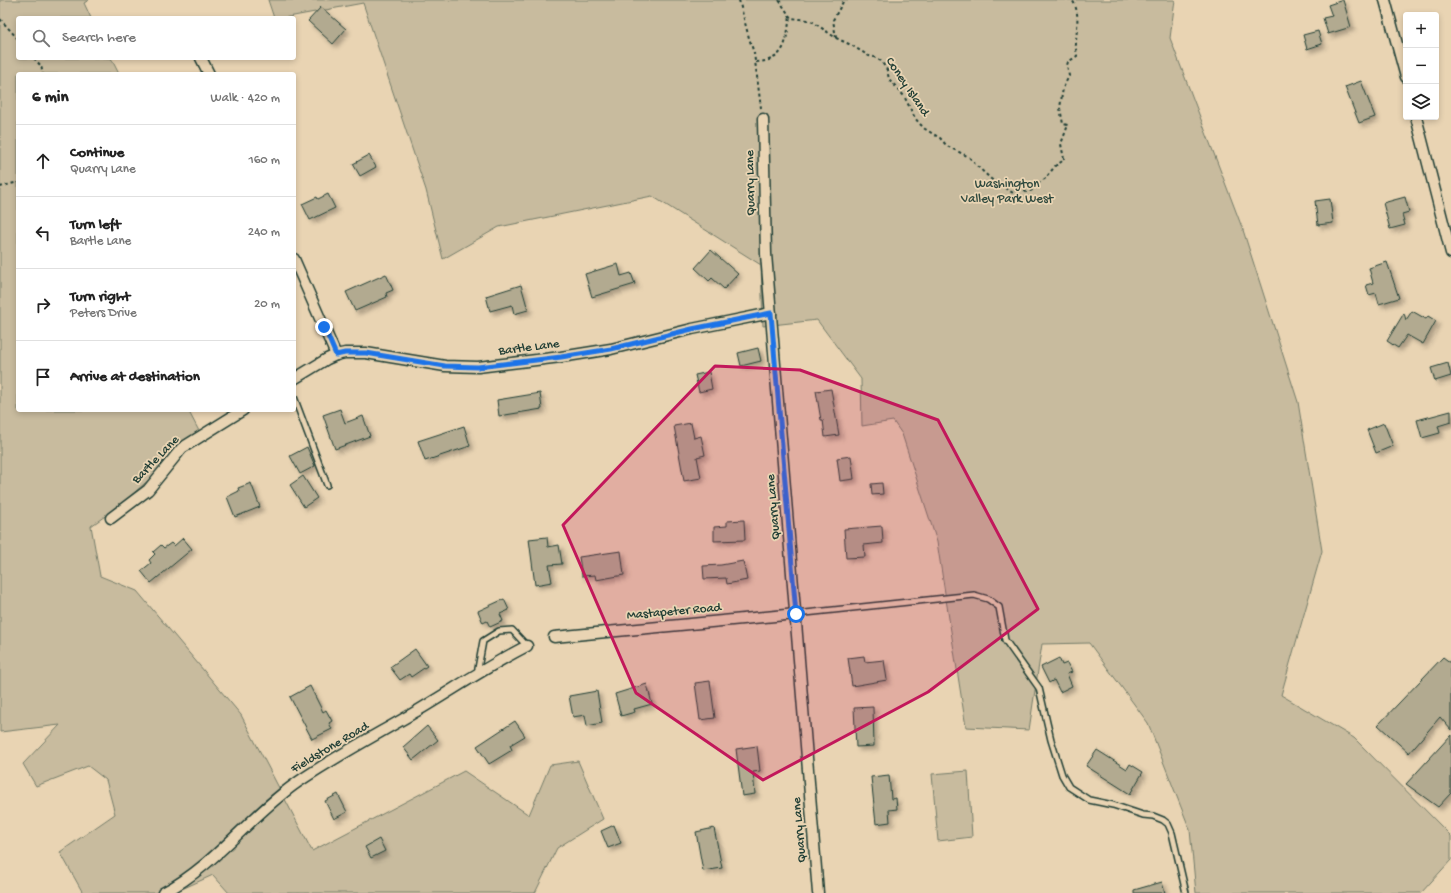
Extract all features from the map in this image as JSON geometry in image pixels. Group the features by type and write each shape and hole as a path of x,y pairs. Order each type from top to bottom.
{"street":[{"path":"1385,0 1403,66"},
{"path":"202,60 208,72"},
{"name":"Quarry Lane","path":"763,119 766,254 818,893"},
{"path":"1417,120 1451,253"},
{"path":"296,264 336,355"},
{"name":"Bartle Lane","path":"296,378 336,355 345,353 366,353 445,366 478,367 561,357 611,349 692,329 771,313"},
{"name":"Bartle Lane","path":"111,518 148,490 182,448 240,412"},
{"name":"Mastapeter Road","path":"554,636 796,614"},
{"name":"Fieldstone Road","path":"163,893 175,886 215,856 258,815 297,782 477,675 497,661 526,646"}],"lane":[{"path":"296,402 327,485"},
{"path":"796,614 974,595 988,599 999,607 1005,640 1039,688 1062,775 1069,787 1089,800 1113,805 1143,815 1153,816 1168,824 1172,833 1186,893"},
{"path":"477,675 483,641 499,631 512,630 526,646"}],"path":[{"path":"738,0 756,62 763,119"},
{"path":"756,62 768,61 782,51 786,42 790,16 779,0"},
{"path":"836,38 833,20 844,0"},
{"name":"Coney Island","path":"790,16 791,18 813,22 836,38 881,61 887,70 890,79 904,96 915,118 925,129 940,138 947,146 969,157 996,184 1002,185 1013,193 1019,187 1029,192 1046,178 1055,166 1064,159 1061,144 1068,125 1063,124 1060,106 1063,88 1069,76 1067,65 1068,62 1077,56 1076,43 1078,21 1075,5 1072,0"},
{"path":"0,19 16,38"},
{"path":"36,60 41,66 42,72"},
{"path":"0,187 16,183"}],"highlighted area":[{"path":"715,366 800,370 938,420 1038,609 928,692 763,780 636,693 563,525"}],"green space":[{"path":"0,0 89,0 84,3 90,16 16,16 16,60 112,60 118,72 16,72 16,412 189,412 199,431 134,493 91,526 100,576 137,591 241,715 312,851 464,771 529,815 550,765 578,761 603,819 557,848 535,893 229,893 213,875 173,893 83,893 60,852 115,814 106,780 88,766 36,786 23,764 60,725 0,732"},
{"name":"Washington Valley Park West","path":"268,0 1175,0 1170,38 1243,230 1298,402 1322,551 1281,695 1354,738 1451,836 1451,860 1421,893 1196,893 1190,830 1148,723 1089,643 1042,644 1029,730 966,727 937,542 902,434 893,421 862,426 861,379 817,320 763,326 761,265 652,196 499,227 443,259 426,190 363,3 294,16 273,16"},
{"path":"968,771 972,837 938,841 932,774"}],"building":[{"path":"1343,0 1351,27 1328,34 1323,18 1332,16 1328,5"},
{"path":"321,7 346,29 333,44 308,21"},
{"path":"1318,31 1322,44 1307,49 1303,35"},
{"path":"1361,81 1375,117 1359,123 1345,87"},
{"path":"369,155 376,167 360,176 353,164"},
{"path":"328,194 335,208 310,220 302,204"},
{"path":"1405,197 1409,212 1402,214 1405,225 1390,229 1383,203"},
{"path":"1330,199 1333,223 1318,225 1315,201"},
{"path":"711,250 738,274 724,289 712,278 709,281 695,268"},
{"path":"1387,262 1399,298 1379,304 1376,293 1369,295 1366,285 1373,283 1369,268"},
{"path":"618,264 621,276 631,273 635,284 592,297 585,274"},
{"path":"386,274 393,290 386,293 387,297 355,311 346,292"},
{"path":"521,285 528,310 514,314 512,305 490,311 486,296"},
{"path":"1412,311 1426,319 1428,316 1436,321 1423,344 1407,335 1398,348 1387,341 1404,313 1406,320"},
{"path":"758,348 761,361 741,366 738,353"},
{"path":"1448,363 1451,376 1435,381 1431,368"},
{"path":"709,372 712,389 699,392 695,375"},
{"path":"831,389 839,435 825,437 823,420 821,420 816,391"},
{"path":"540,393 542,409 499,416 497,400"},
{"path":"340,409 345,423 363,416 370,436 335,449 323,415"},
{"path":"1451,411 1451,422 1438,426 1440,433 1422,438 1417,420"},
{"path":"691,423 694,438 701,436 705,455 697,457 701,478 684,481 674,426"},
{"path":"1384,423 1393,446 1376,453 1367,430"},
{"path":"464,426 470,446 425,461 418,441"},
{"path":"307,447 315,466 300,474 290,456"},
{"path":"851,456 854,479 840,481 837,458"},
{"path":"303,476 317,498 304,507 290,485"},
{"path":"251,483 260,507 235,517 227,497 239,491 238,488"},
{"path":"882,483 883,494 872,495 871,484"},
{"path":"744,520 745,540 714,541 714,527 727,526 727,521"},
{"path":"882,526 883,543 864,545 865,557 846,558 844,529"},
{"path":"547,537 548,547 559,545 562,564 549,565 552,582 535,585 529,539"},
{"path":"183,538 192,549 151,583 141,571 151,563 149,560 155,554 153,552 161,545 164,548 171,543 174,546"},
{"path":"621,551 624,575 596,580 595,575 582,576 579,557"},
{"path":"743,561 747,580 727,584 726,578 704,579 703,566 721,565"},
{"path":"504,599 509,610 500,614 503,621 490,627 487,621 483,623 478,611"},
{"path":"415,649 427,666 411,677 409,674 400,680 390,667"},
{"path":"864,656 865,662 884,660 887,680 852,686 848,658"},
{"path":"1443,657 1451,663 1451,730 1440,717 1409,753 1378,725"},
{"path":"1059,658 1062,665 1067,663 1072,672 1067,674 1072,686 1060,692 1054,680 1049,683 1041,667"},
{"path":"710,681 715,718 700,720 695,683"},
{"path":"647,684 652,704 634,709 635,712 621,716 615,694"},
{"path":"310,686 323,712 326,710 332,721 329,723 332,729 312,739 290,697"},
{"path":"597,691 602,723 587,726 585,715 573,717 569,696"},
{"path":"873,707 874,746 856,747 854,708"},
{"path":"515,721 525,736 510,745 512,750 489,764 477,746"},
{"path":"427,726 438,740 413,760 403,747"},
{"path":"1451,735 1451,793 1438,807 1406,784"},
{"path":"757,746 760,771 753,772 755,794 742,796 736,749"},
{"path":"1097,750 1127,769 1130,764 1143,772 1130,794 1086,766"},
{"path":"889,775 891,799 896,798 897,809 889,810 890,822 876,824 871,777"},
{"path":"338,794 347,812 334,819 325,801"},
{"path":"614,825 621,843 608,848 601,831"},
{"path":"714,828 722,868 703,871 696,832"},
{"path":"379,839 385,851 371,858 365,847"},
{"path":"1162,882 1165,893 1134,893 1134,890"}],"route":[{"path":"324,327 336,355 345,353 366,353 445,366 478,367 561,357 611,349 692,329 771,313 796,614"}]}
